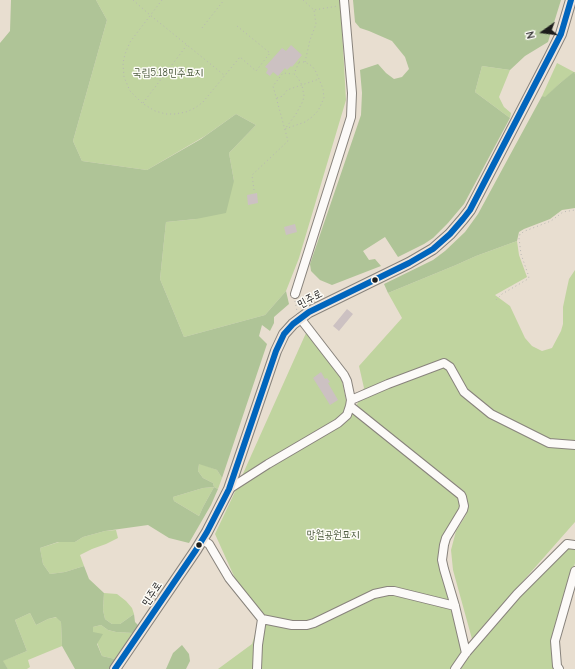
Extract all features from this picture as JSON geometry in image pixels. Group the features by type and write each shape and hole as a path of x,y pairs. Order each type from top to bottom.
{"main road":[{"name":"민주로","path":"115,669 202,540 229,488 276,351 284,334 293,324 309,312 409,263 433,249 450,234 463,219 470,210 548,62 560,34 571,0"}],"lane":[{"path":"295,294 351,117 352,93 344,3"},
{"path":"229,488 338,423 347,415 350,403 347,381 300,318"},
{"path":"350,403 388,384 444,363 450,367 464,392 491,414 550,443 575,445"},
{"path":"350,403 462,497 464,506 463,510 446,538 442,550 442,560 466,653"},
{"path":"202,540 209,544 229,578 262,619 292,625 307,625 374,594 388,591 455,606"},
{"path":"455,669 466,653 517,594 567,544 575,545"},
{"path":"559,669 557,666 555,641 575,571"},
{"path":"257,669 258,645 262,619"}],"path":[{"path":"133,0 225,75"},
{"path":"162,0 130,42 124,59 123,71 127,84 132,93 142,103 152,110 160,113 172,114 186,112 201,104 240,57 256,71 270,54 237,26"},
{"path":"202,28 224,0"},
{"path":"303,0 314,10 316,24 310,40 306,62"},
{"path":"314,10 344,3"},
{"path":"142,103 187,45"},
{"path":"284,129 305,122 312,117 318,111 324,95 319,79 312,66 306,62 299,62 294,74"},
{"path":"254,190 252,174 288,141 284,129 276,98 272,86 283,73 294,74 298,78 302,85 304,96 296,114 284,129"},
{"path":"276,98 283,96 287,90 319,79"},
{"path":"496,300 502,294 529,277 521,254 520,234 551,221 563,212 575,210"},
{"path":"295,294 295,305 300,318"}],"green space":[{"path":"11,0 96,0 107,20 73,141 82,161 147,170 201,139 236,114 256,125 229,153 234,181 226,213 196,219 166,222 160,279 184,337 265,315 286,291 289,304 274,317 274,323 270,331 262,325 259,336 267,344 222,478 217,470 199,464 198,471 203,478 213,483 214,487 218,489 211,505 189,543 169,538 148,525 105,531 83,537 75,542 58,542 40,548 43,564 50,574 65,572 84,566 89,579 104,593 103,610 105,619 112,624 120,624 134,614 135,622 138,625 133,633 108,630 101,625 93,627 93,632 103,634 97,644 102,656 115,659 109,669 75,669 62,646 61,622 56,617 36,625 30,613 15,620 27,651 3,661 8,669 0,669 0,43 10,31","holes":["214,487 199,516 174,501 173,497 203,488"]},
{"name":"국립5.18민주묘지","path":"96,0 340,0 346,100 299,258 286,291 265,315 184,337 160,279 166,222 196,219 234,181 229,153 256,125 236,114 205,136 147,170 82,161 73,141 107,20"},
{"path":"353,0 561,0 548,42 525,56 510,70 482,66 475,92 510,118 464,204 433,238 398,257 385,237 363,251 369,260 375,259 381,266 332,285 320,280 311,271 310,264 361,115 362,93 360,70 378,64 394,79 402,77 409,69 405,57 392,41 360,28 355,22"},
{"path":"557,63 575,72 575,74 574,73 560,83 545,98 542,96"},
{"path":"482,66 510,70 499,97 504,107 511,113 510,118 475,92"},
{"path":"574,72 575,208 562,210 550,219 524,229 519,232 517,241 476,256 388,293 384,284 433,260 465,232 478,214 542,96 545,97"},
{"path":"517,241 519,255 527,277 495,295 510,306 525,338 532,346 542,351 552,348 561,331 563,324 563,307 569,279 575,270 575,522 472,639 453,570 451,550 456,531 466,515 468,502 464,491 356,407 364,388 359,366 402,318 388,293 476,256"},
{"name":"망월공원묘지","path":"306,333 337,371 342,381 346,406 459,497 460,503 457,515 441,542 438,561 450,598 465,661 517,598 567,546 575,548 575,563 553,642 552,655 555,669 218,669 252,644 258,625 256,615 236,594 238,585 215,534"},
{"path":"199,463 217,470 222,478 218,489 214,487 213,483 203,478 198,471"},
{"path":"214,487 199,516 174,501 173,497 203,488"},
{"path":"116,530 118,538 80,555 84,566 65,572 50,574 43,564 40,548 59,542 75,542 83,537 105,531"},
{"path":"104,593 117,594 132,608 134,614 120,624 112,624 105,619 103,610"},
{"path":"30,613 36,625 48,619 57,617 61,622 62,646 28,660 30,667 27,669 8,669 2,661 27,651 15,620"},
{"path":"101,625 108,630 116,632 133,633 115,659 102,656 93,632 93,627"},
{"path":"182,645 189,654 190,661 186,669 166,669 173,653"}],"building":[{"path":"291,45 302,55 292,67 291,66 287,70 285,68 278,76 273,72 270,76 266,73 268,69 265,67 282,48 286,51"},
{"path":"257,193 258,203 248,205 247,195"},
{"path":"295,224 297,232 286,235 284,227"},
{"path":"347,309 353,314 339,331 333,326"},
{"path":"321,372 325,379 327,378 330,382 328,383 338,400 330,405 313,378"}],"transit line":[{"path":"115,669 196,550 229,489 276,351 284,334 293,324 309,312 409,263 433,249 450,234 463,219 470,210 561,34 571,0"}]}
